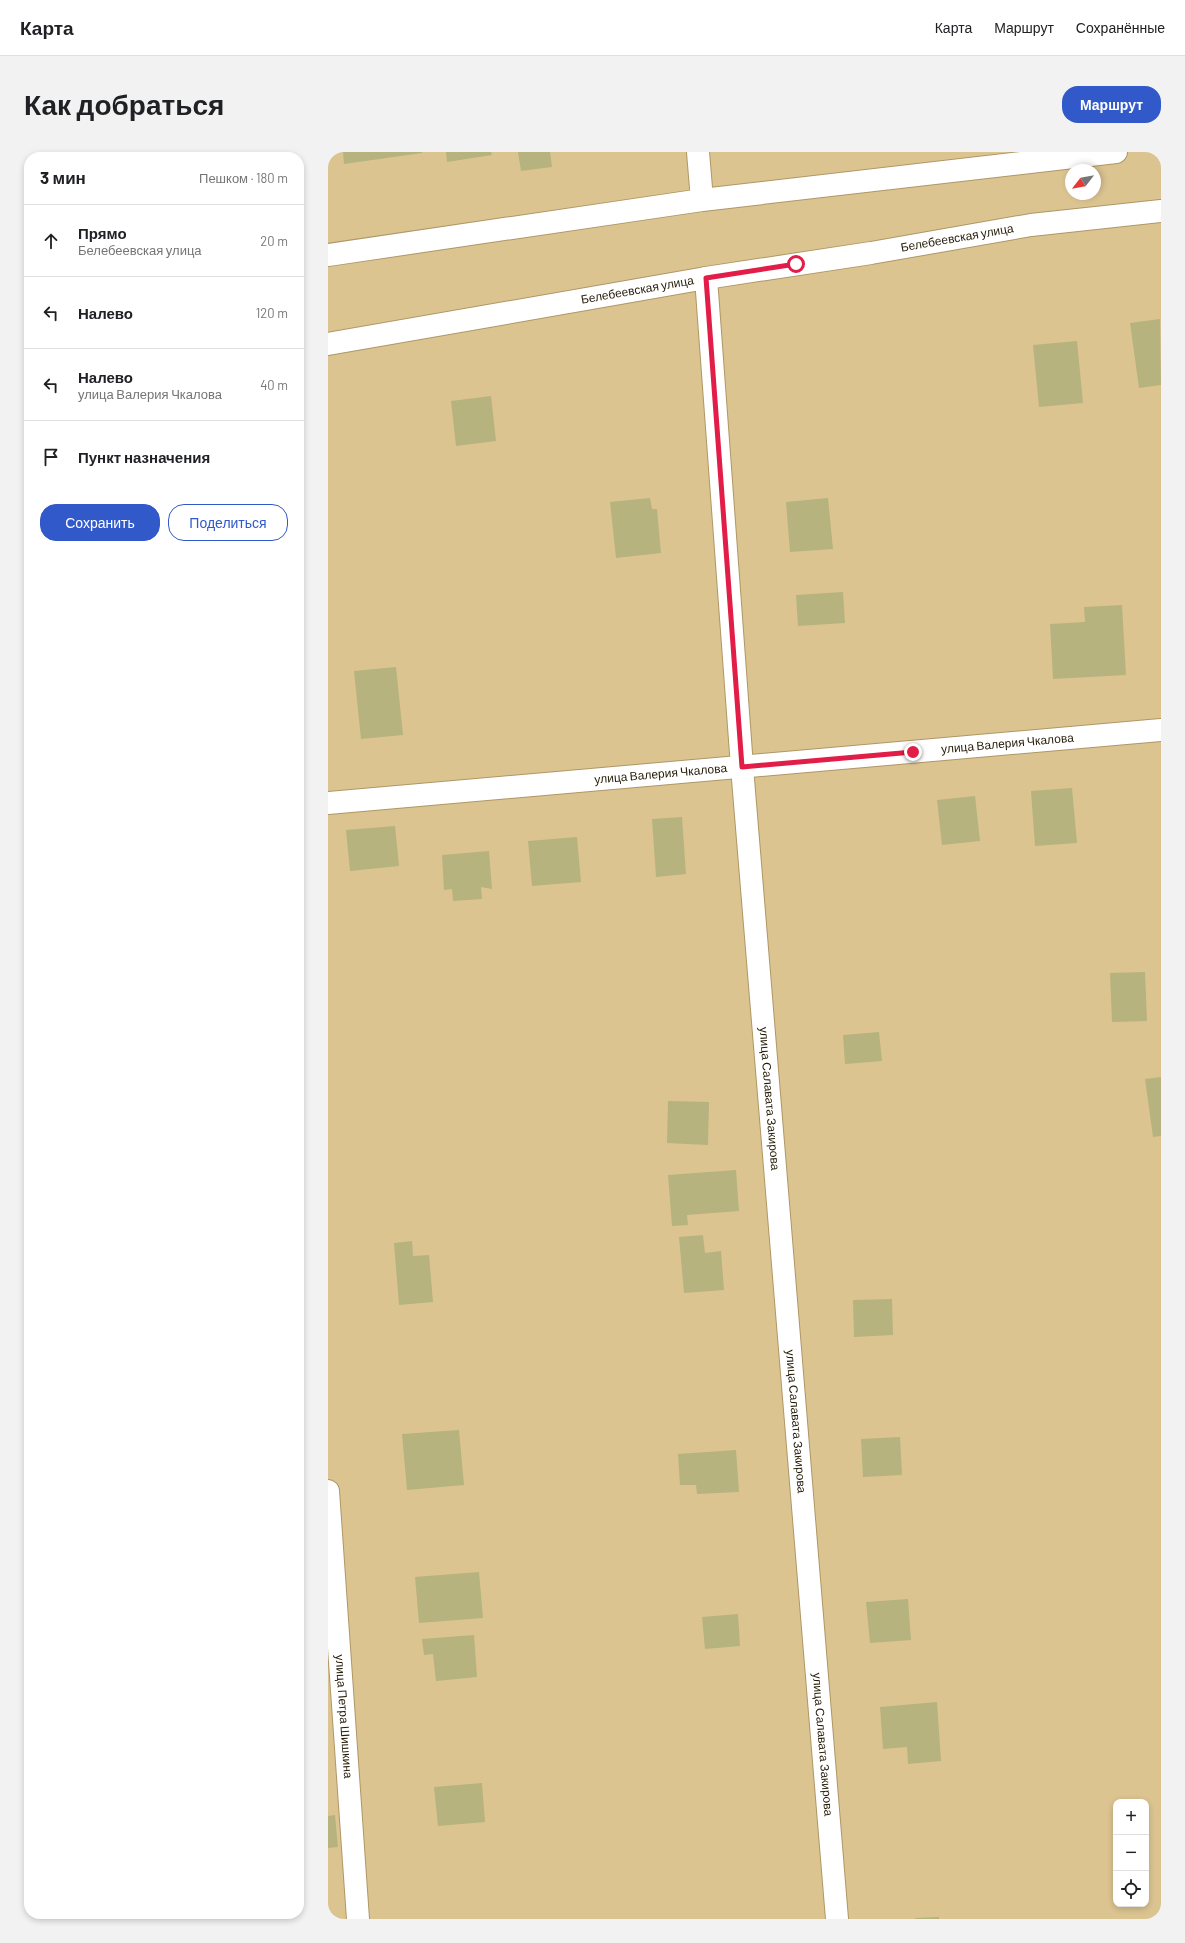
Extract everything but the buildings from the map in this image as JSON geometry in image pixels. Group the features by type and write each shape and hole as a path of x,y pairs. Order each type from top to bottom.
{"street":[{"path":"698,152 702,200"},
{"path":"328,255 702,200 1116,152"},
{"name":"Белебеевская улица","path":"328,344 706,278 870,253 1030,226 1161,211"},
{"name":"улица Салавата Закирова","path":"706,278 742,767 837,1919"},
{"name":"улица Валерия Чкалова","path":"328,804 1161,730"},
{"name":"улица Петра Шишкина","path":"328,1491 358,1919"}],"route":[{"path":"796,264 706,278 742,767 913,752"}]}
